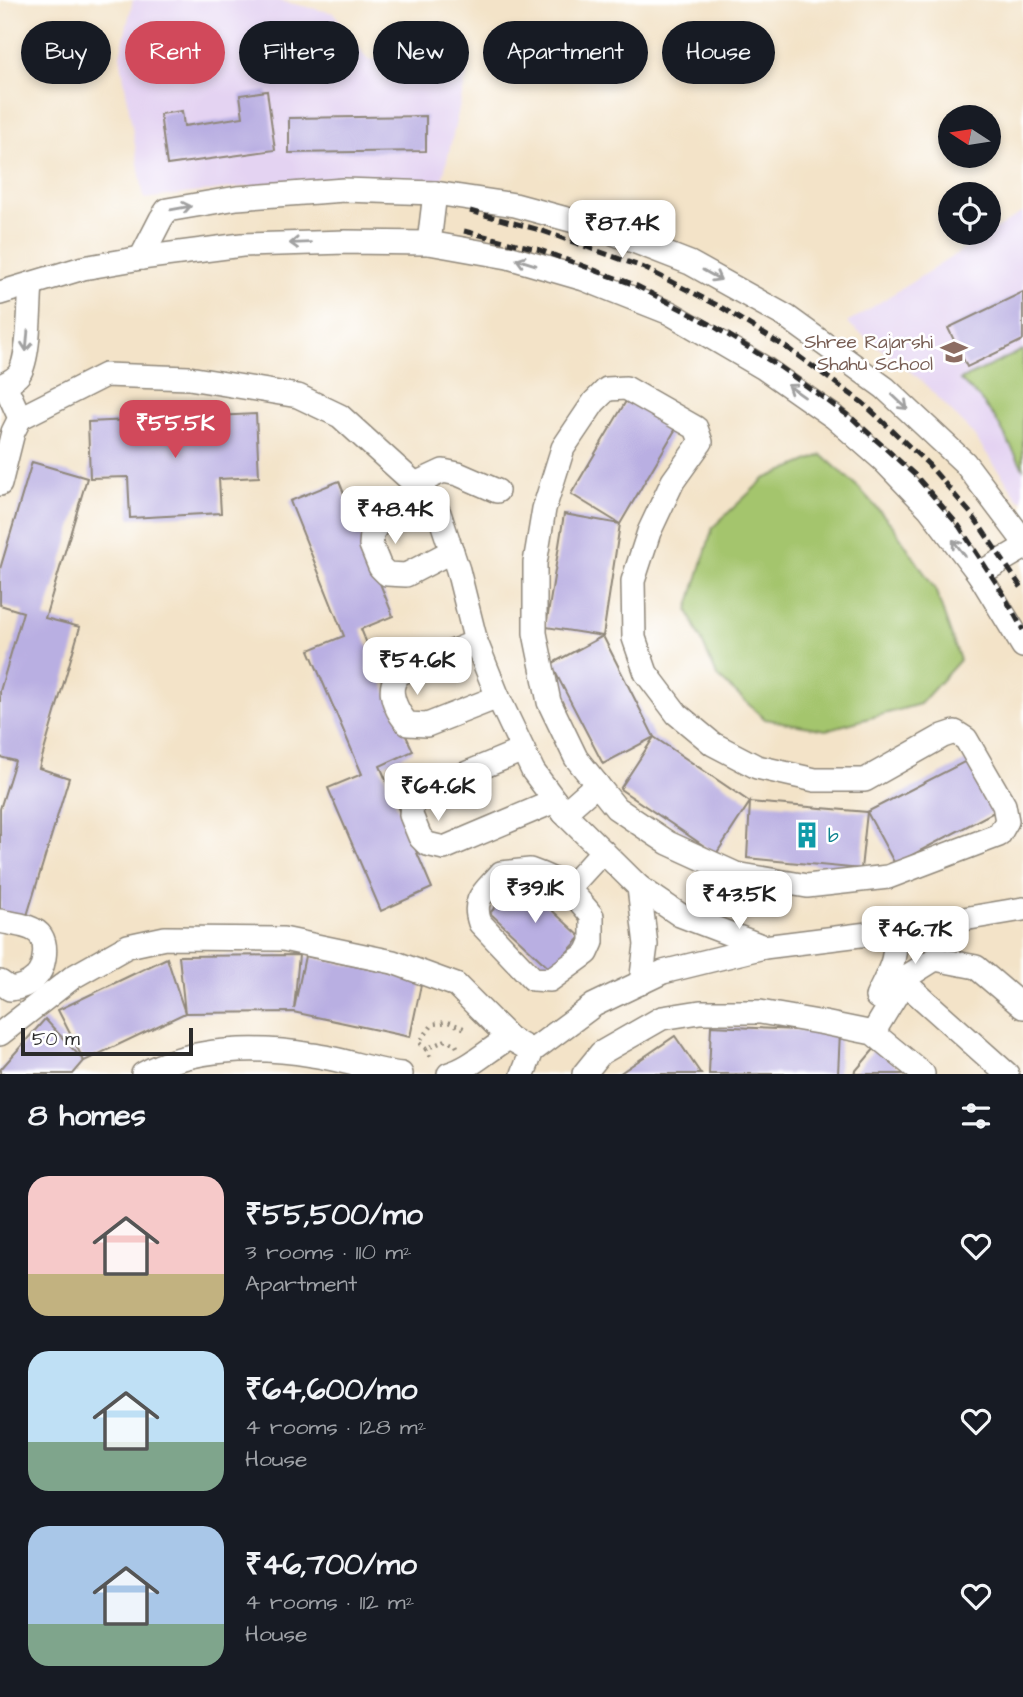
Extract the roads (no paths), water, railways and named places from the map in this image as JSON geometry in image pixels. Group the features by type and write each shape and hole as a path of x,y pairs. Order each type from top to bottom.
{"street":[{"path":"141,258 167,210 237,198 344,190 435,193 516,205 600,228 690,263 787,317 885,388 965,463 1023,540"},
{"path":"429,243 435,193"},
{"path":"0,293 83,268 141,258 242,245 346,242 429,243 508,257 584,279 670,313 764,368 834,417 883,460 929,508 979,574 1023,646"},
{"path":"0,484 11,428 3,385 19,374 27,351 31,284"},
{"path":"11,428 105,374 189,378 298,396 340,415 434,503 452,551 476,642 498,697 533,771 559,807 639,887 680,915 764,947"},
{"path":"626,387 696,428 701,442 673,481 649,532 633,581 634,638 646,673 677,715 713,744 757,767 815,780 865,780 943,736 955,732 967,738 1004,805 1007,821 999,835 888,877 807,886 736,874 668,843 616,808 597,784 576,758 549,702 535,633 535,563 544,509 564,448 594,402 607,389 626,387"},
{"path":"415,484 443,471 458,474 497,491"},
{"path":"434,503 379,523 372,533 371,545 380,567 387,574 406,575 452,551"},
{"path":"979,574 1023,548"},
{"path":"476,642 400,673 393,682 392,694 401,717 408,724 427,725 498,697"},
{"path":"523,750 419,793 412,803 411,815 420,837 427,844 444,848 559,807 597,784"},
{"path":"569,888 603,851"},
{"path":"530,870 551,877 569,888 592,916 592,942 587,953 550,980 533,979 480,923 476,913 477,900 501,873 510,871 530,870"},
{"path":"639,887 646,945 641,983"},
{"path":"523,1074 531,1051 594,1005 663,972 764,947 1023,909"},
{"path":"0,921 29,928 41,935 46,951 38,976 21,987 10,989 0,982"},
{"path":"877,997 895,956 897,944 892,930"},
{"path":"0,1034 73,977 128,946 165,938 283,939 393,961 456,985 500,1043 531,1051"},
{"path":"873,1033 904,982 911,974 935,959 976,967 1023,1007"},
{"path":"904,982 1007,1074"},
{"path":"584,1074 601,1053 662,1018 700,1012 760,1012 873,1033 923,1074"},
{"path":"443,1072 462,1070 500,1043"},
{"path":"144,1074 157,1066 203,1053 244,1049 311,1055 401,1074"}],"railway":[{"path":"470,211 540,230 642,267 719,306 790,350 863,403 928,464 973,516 1023,590"},
{"path":"464,231 537,249 635,285 710,324 780,367 853,419 916,476 959,526 1023,630"}],"place":[{"name":"Shree Rajarshi Shahu School","path":"954,352"},
{"name":"b","path":"807,835"}]}
